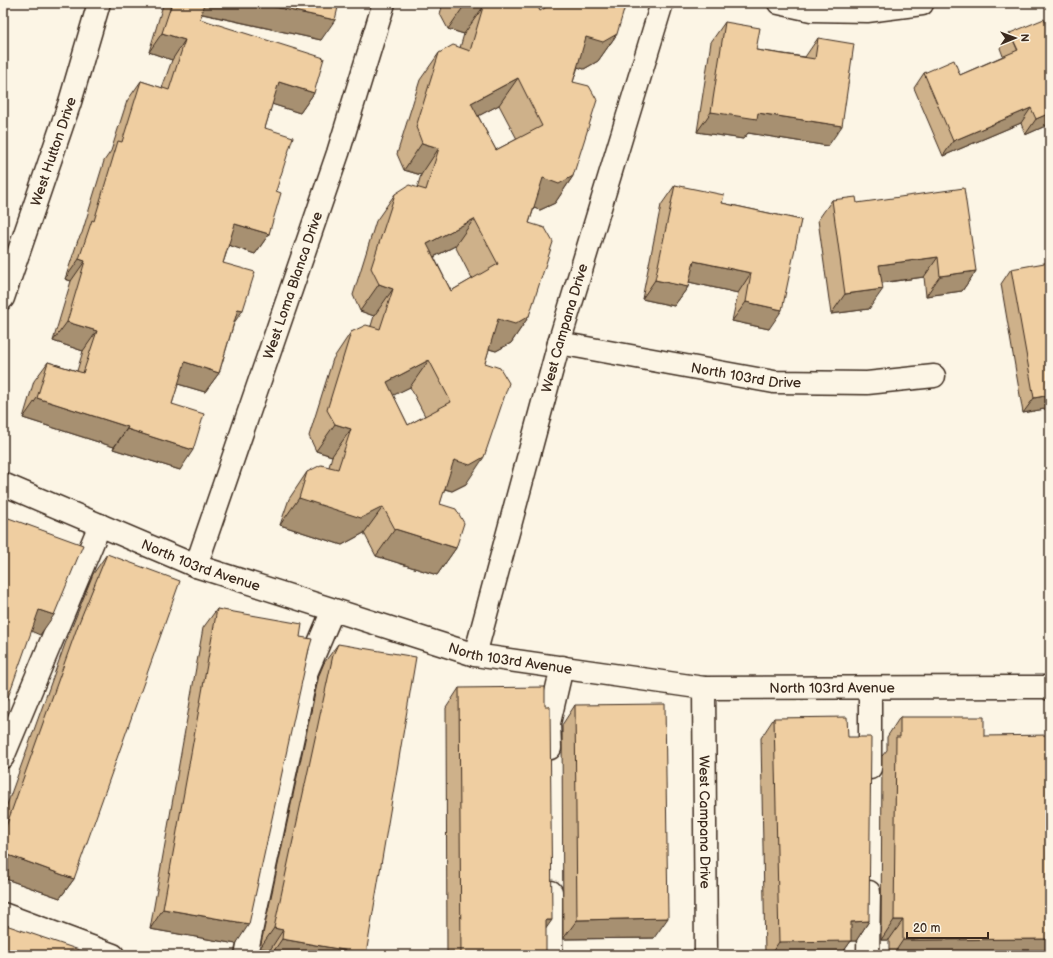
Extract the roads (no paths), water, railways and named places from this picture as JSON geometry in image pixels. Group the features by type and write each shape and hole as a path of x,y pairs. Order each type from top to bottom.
{"street":[{"name":"West Hutton Drive","path":"3,298 70,102 98,3"},
{"name":"West Loma Blanca Drive","path":"196,566 338,153 384,3"},
{"name":"West Campana Drive","path":"474,655 559,344 662,3"},
{"path":"779,3 811,10 867,11 922,4"},
{"name":"North 103rd Drive","path":"559,344 774,382 867,383 934,376"},
{"name":"North 103rd Avenue","path":"3,484 196,566 474,655 704,688 1048,688"},
{"path":"3,757 100,525"},
{"path":"246,955 307,671 333,610"},
{"path":"550,769 549,723 562,667"},
{"name":"West Campana Drive","path":"704,688 706,955"},
{"path":"869,790 870,688"},
{"path":"868,955 869,869"},
{"path":"550,870 551,955"},
{"path":"3,914 113,955"}]}
